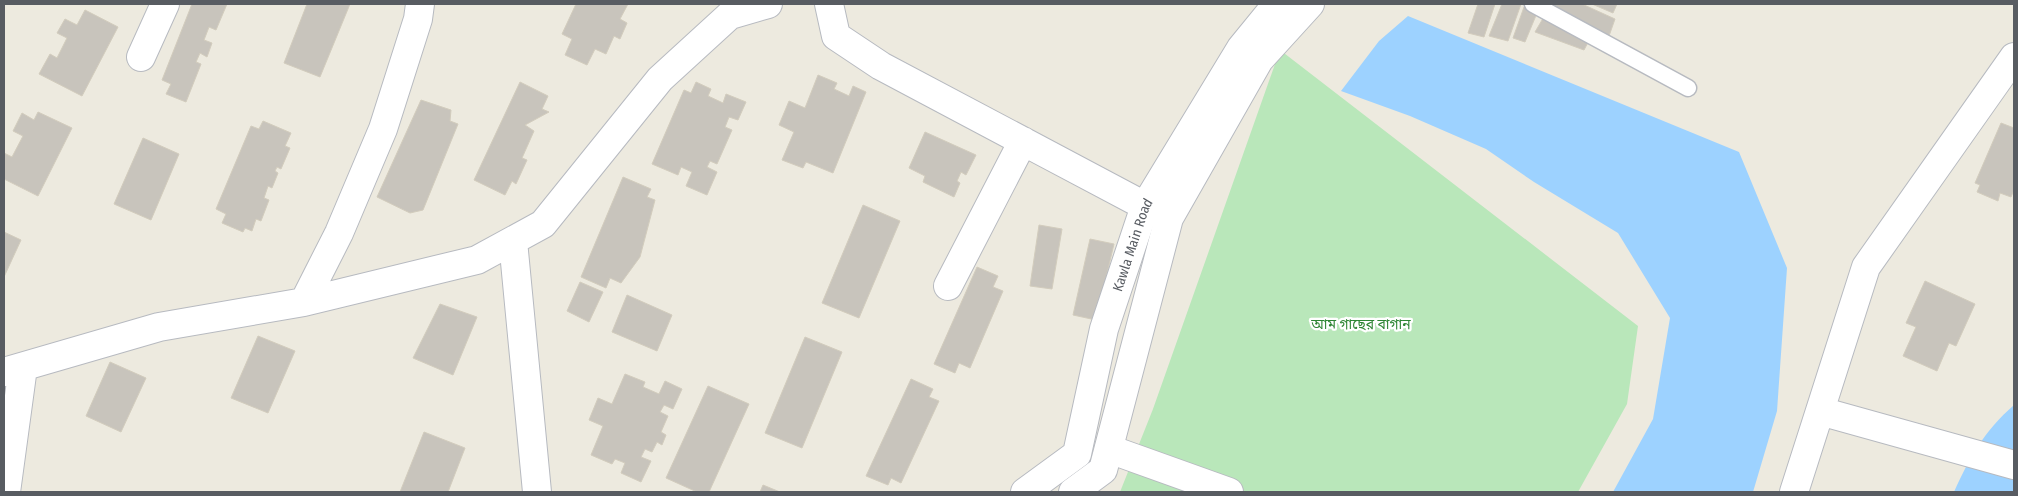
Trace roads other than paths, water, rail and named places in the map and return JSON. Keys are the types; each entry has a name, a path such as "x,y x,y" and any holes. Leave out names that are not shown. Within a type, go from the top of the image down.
{"street":[{"path":"142,57 165,4"},
{"path":"304,302 338,233 383,129 418,19 420,4"},
{"path":"6,492 13,370 159,327 304,302 477,260 543,224 660,79 729,9 768,4"},
{"path":"829,4 836,36 881,66 1145,206"},
{"name":"Kawla Main Road","path":"1025,492 1077,454 1104,330 1145,206 1241,48 1277,4"},
{"name":"Kawla Main Road","path":"1072,492 1104,470 1169,218 1259,60 1310,4"},
{"path":"1794,492 1866,267 2014,56"},
{"path":"948,286 1023,141"},
{"path":"513,241 537,492"},
{"path":"1820,411 2014,465"},
{"path":"1108,449 1229,492"}],"lane":[{"path":"1533,4 1688,88"}],"water":[{"path":"1408,16 1739,152 1787,268 1777,411 1753,492 1613,492 1653,419 1670,318 1618,233 1534,182 1486,149 1410,116 1341,91 1379,41"},
{"path":"2014,405 2014,492 1954,492 1979,445 1994,425"}],"park label":[{"name":"আম গাছের বাগান","path":"1361,324"}]}
